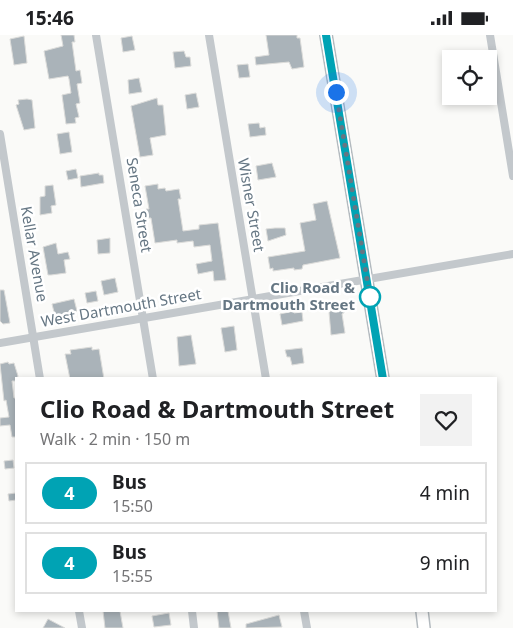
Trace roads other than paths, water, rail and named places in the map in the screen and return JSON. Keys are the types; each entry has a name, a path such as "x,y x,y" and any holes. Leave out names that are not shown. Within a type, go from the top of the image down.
{"main road":[{"path":"326,35 383,377"},
{"path":"422,612 424,628"}],"street":[{"name":"Seneca Street","path":"96,35 153,377"},
{"name":"Wisner Street","path":"209,35 266,377"},
{"path":"490,35 513,176"},
{"name":"Kellar Avenue","path":"0,134 40,377"},
{"name":"West Dartmouth Street","path":"0,343 513,254"},
{"path":"79,612 82,628"},
{"path":"192,612 194,628"},
{"path":"304,612 307,628"}],"place":[{"name":"Clio Road & Dartmouth Street","path":"370,297"}]}
